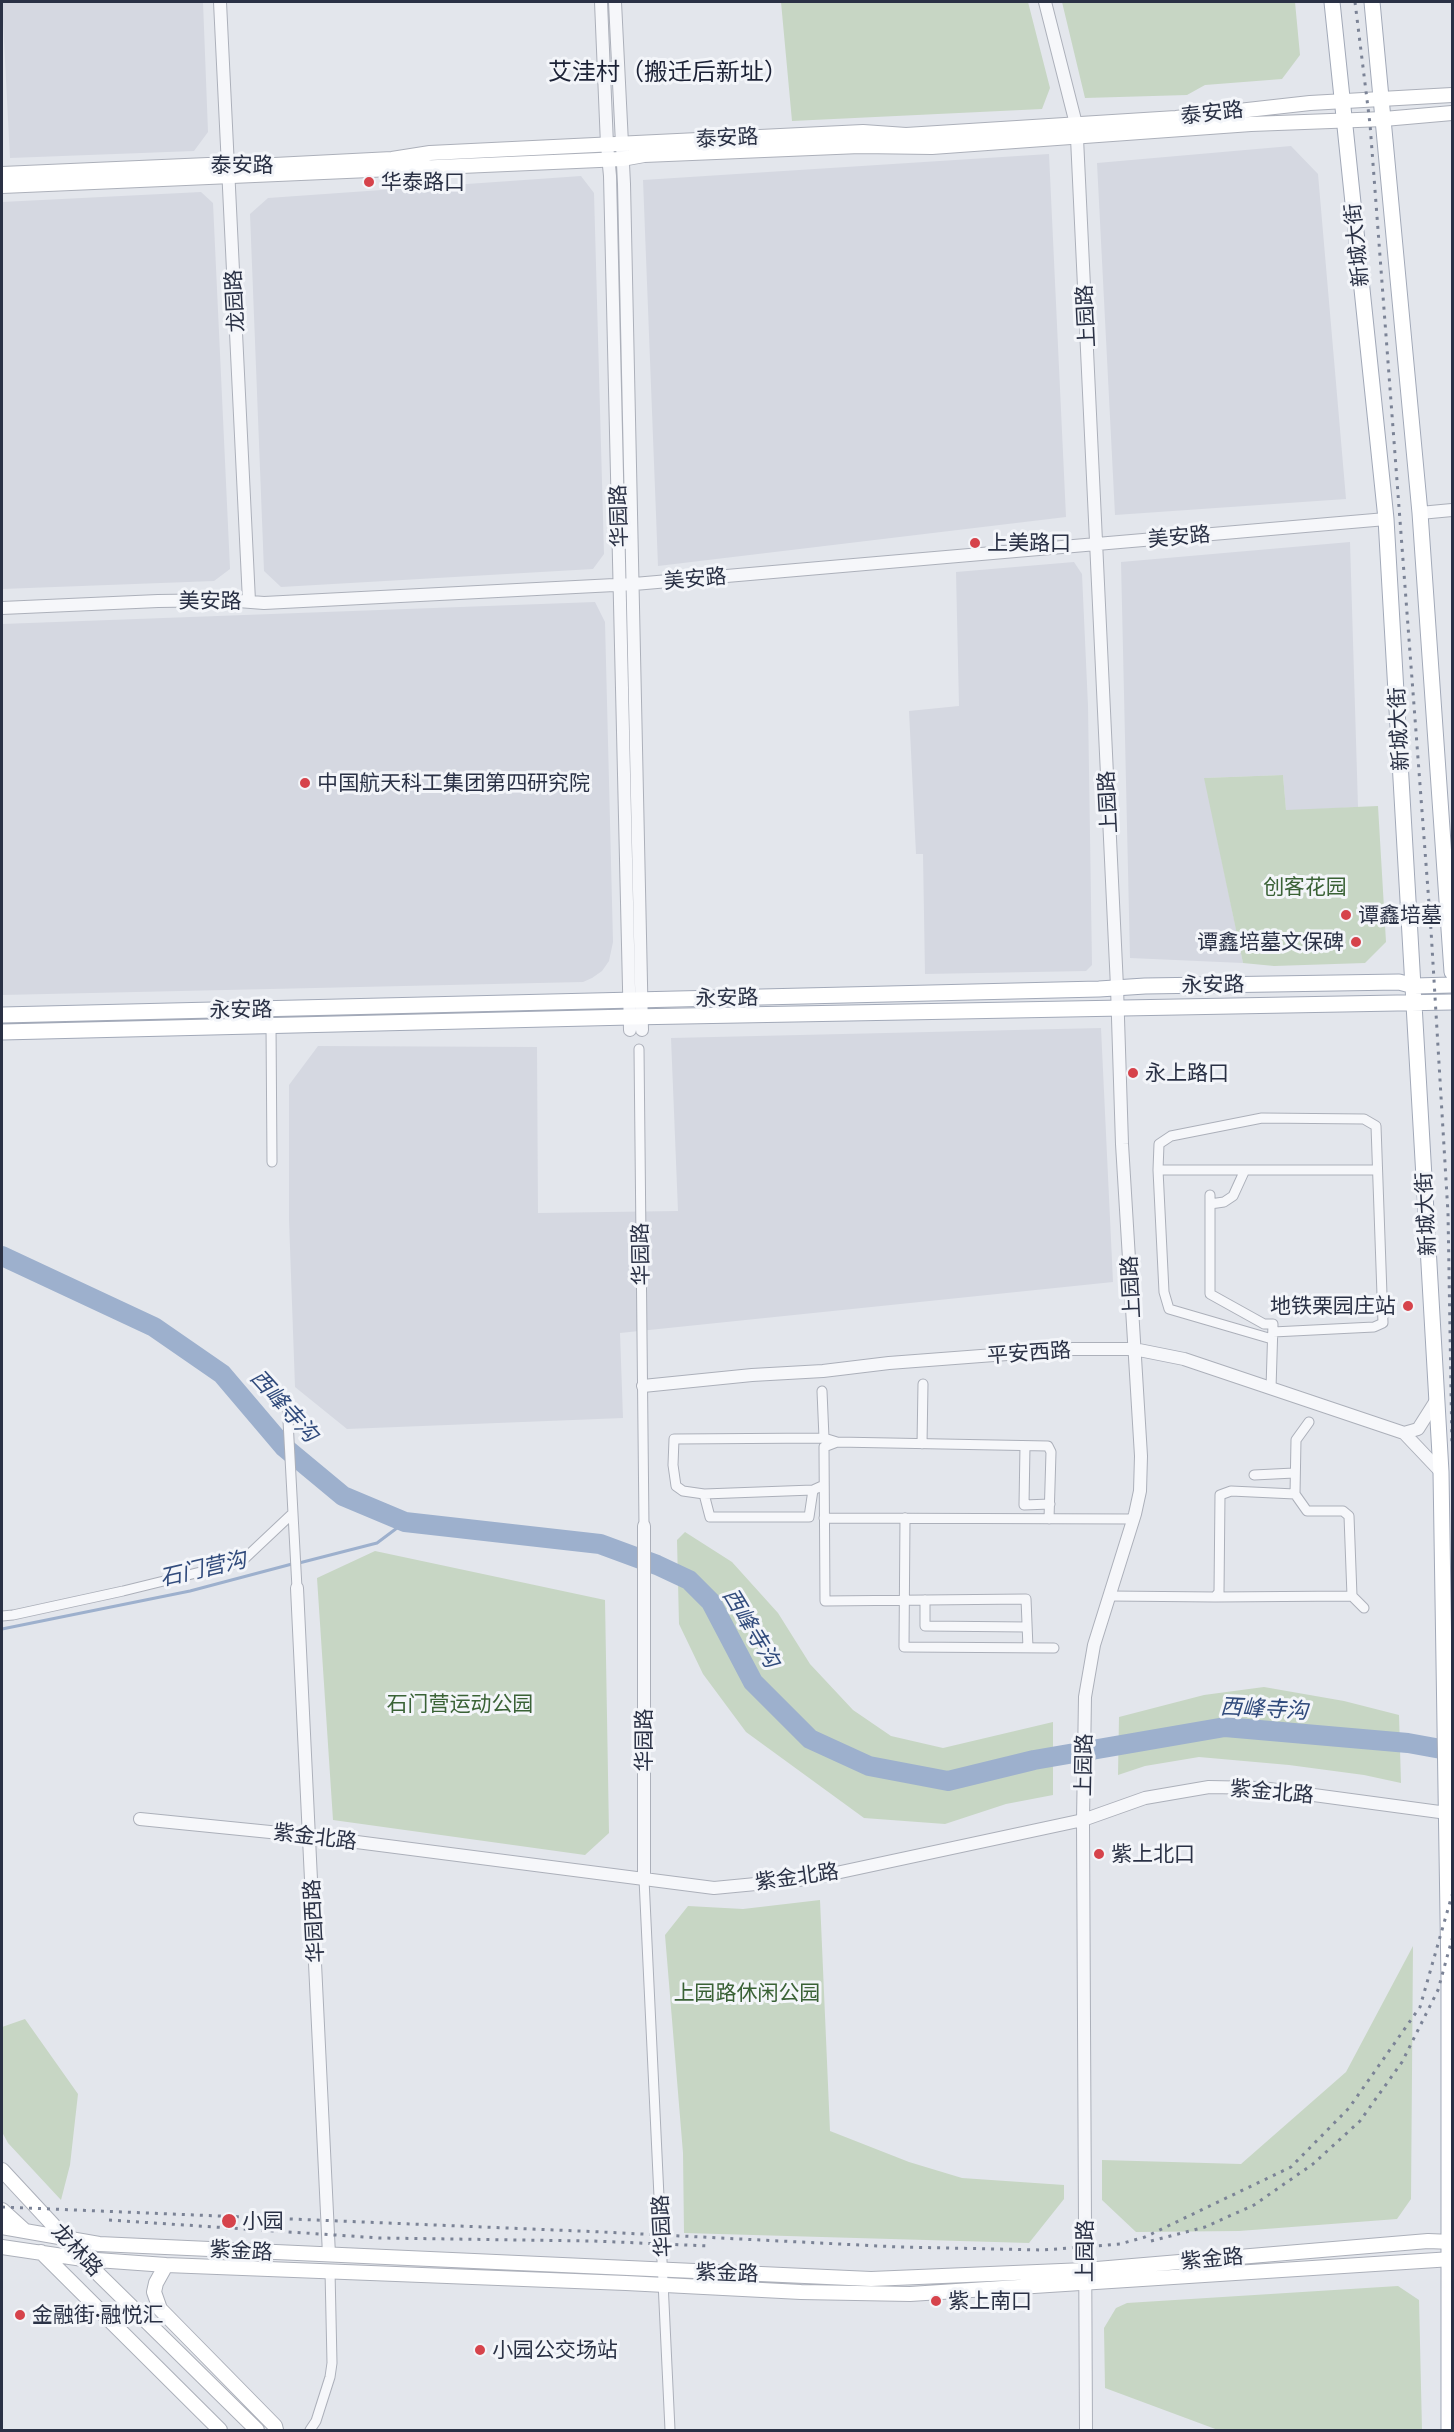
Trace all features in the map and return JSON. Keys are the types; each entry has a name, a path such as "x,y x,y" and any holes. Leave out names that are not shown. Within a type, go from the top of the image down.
{"main road":[{"name":"新城大街","path":"1332,2 1386,519 1441,1472 1447,1779 1449,2430"},
{"name":"新城大街","path":"1372,2 1420,513 1452,972"},
{"name":"泰安路","path":"2,186 229,171 612,154 644,155 860,146 932,147 1077,131 1236,109 1452,95"},
{"name":"泰安路","path":"612,154 621,144 863,132 906,135 1077,131 1384,120 1452,114"},
{"name":"泰安路","path":"2,174 208,165 229,171"},
{"name":"永安路","path":"2,1015 1117,987 1399,982 1414,986 1452,986"},
{"name":"永安路","path":"2,1032 271,1025 636,1023 1118,1007 1452,1002"},
{"name":"龙林路","path":"2,2170 83,2259 257,2430"},
{"name":"龙林路","path":"2,2210 24,2229 43,2254 220,2430"},
{"name":"紫金路","path":"2,2227 24,2229 99,2244 871,2279 1085,2276 1450,2259"},
{"name":"紫金路","path":"2,2247 83,2259 166,2265 801,2292 910,2294 1450,2241"},
{"path":"166,2265 156,2283 154,2292 160,2309 275,2426 276,2430"}],"street":[{"name":"龙园路","path":"220,2 249,601"},
{"name":"华园路","path":"601,2 612,154 627,584 636,1023"},
{"path":"615,2 621,144"},
{"name":"上园路","path":"1045,2 1077,131 1118,1007 1122,1144 1141,1456 1140,1491 1134,1519 1089,1667 1085,1706 1083,1820 1086,2430"},
{"path":"1420,513 1452,510"},
{"name":"美安路","path":"2,608 158,602 249,601 264,603 627,584 1386,519"},
{"path":"271,1025 272,1162"},
{"name":"华园路","path":"639,1049 644,1526 644,1879 670,2430"},
{"path":"1262,1118 1364,1119 1376,1126 1383,1323 1374,1327 1273,1335 1169,1309 1164,1292 1158,1170 1160,1144 1171,1136 1262,1118"},
{"path":"1158,1170 1244,1172 1376,1170"},
{"path":"1244,1172 1233,1196 1224,1202 1210,1200 1210,1294 1264,1324 1273,1324 1271,1388"},
{"name":"平安西路","path":"643,1386 1051,1350 1134,1349 1185,1359 1404,1433"},
{"path":"922,1444 923,1384"},
{"path":"822,1391 824,1438"},
{"path":"1404,1433 1418,1429 1437,1399"},
{"path":"287,1402 297,1588"},
{"path":"1309,1422 1296,1440 1295,1494 1307,1511 1342,1510 1349,1516 1352,1596 1364,1608"},
{"path":"1404,1433 1426,1453 1441,1472"},
{"path":"824,1485 813,1490 704,1494 683,1491 676,1485 673,1465 674,1439 824,1438 837,1442 1048,1446 1051,1452 1049,1519"},
{"path":"837,1442 824,1447 825,1600 1026,1599 1028,1648"},
{"path":"1025,1446 1024,1505 1050,1504"},
{"path":"1254,1475 1294,1473"},
{"path":"704,1494 710,1517 809,1517 813,1490"},
{"path":"1215,1597 1219,1592 1220,1495 1231,1491 1295,1494"},
{"path":"2,1616 123,1591 241,1562 293,1513"},
{"path":"824,1518 1134,1519"},
{"path":"905,1518 904,1647 1054,1648"},
{"name":"华园西路","path":"297,1588 329,2255"},
{"path":"1110,1596 1352,1596"},
{"path":"926,1600 925,1626 1027,1627"},
{"name":"紫金北路","path":"140,1819 310,1836 714,1888 797,1881 1083,1820 1145,1798 1209,1786 1262,1788 1447,1813"},
{"path":"310,2430 316,2421 332,2363 334,2343 330,2271"}],"shaded area":[{"path":"2,2 203,2 208,132 194,151 10,158"},
{"path":"1291,146 1318,174 1346,499 1115,515 1097,163"},
{"path":"1049,154 1066,517 658,566 643,180"},
{"path":"581,176 594,193 604,554 593,569 281,587 264,571 250,214 268,198"},
{"path":"201,192 213,203 230,569 214,581 2,589 2,202"},
{"path":"1350,542 1358,807 1286,811 1283,775 1205,778 1243,963 1130,958 1121,562"},
{"path":"1074,562 1082,574 1088,706 1092,965 1086,971 925,974 923,854 916,854 909,711 959,706 956,572"},
{"name":"中国航天科工集团第四研究院","path":"595,602 605,622 613,942 609,961 602,971 592,978 583,982 2,995 2,624"},
{"path":"1101,1028 1113,1282 620,1333 623,1418 347,1429 295,1387 289,1220 289,1085 318,1046 537,1047 538,1213 678,1211 671,1038"}],"green space":[{"path":"781,2 1028,2 1050,88 1042,109 792,121"},
{"path":"1062,2 1295,2 1300,55 1282,79 1205,85 1187,95 1085,98"},
{"name":"创客花园","path":"1283,775 1286,810 1378,806 1386,942 1365,963 1274,966 1243,963 1204,778"},
{"path":"685,1532 732,1562 778,1613 810,1664 853,1710 891,1736 943,1748 1053,1722 1053,1795 1006,1804 945,1824 864,1818 746,1732 703,1674 679,1624 677,1540"},
{"name":"石门营运动公园","path":"375,1551 605,1600 609,1833 585,1855 333,1820 317,1578"},
{"path":"1264,1687 1344,1701 1399,1715 1401,1783 1364,1775 1289,1765 1199,1757 1145,1766 1118,1775 1119,1717 1204,1695"},
{"name":"上园路休闲公园","path":"820,1900 830,2131 909,2162 962,2178 1064,2185 1064,2199 1029,2243 684,2233 683,2153 665,1935 688,1906 743,1909"},
{"path":"1413,1946 1411,2199 1397,2219 1239,2231 1136,2232 1102,2200 1102,2160 1241,2164 1346,2072"},
{"path":"25,2019 78,2094 70,2165 61,2200 8,2143 2,2132 2,2027"},
{"path":"1398,2286 1419,2300 1422,2430 1218,2430 1105,2388 1104,2328 1116,2308 1127,2303"}],"waterway":[{"name":"西峰寺沟","path":"2,1256 154,1327 222,1374 284,1447 343,1496 405,1522 600,1544 657,1565 689,1580 711,1602 753,1682 810,1739 869,1766 948,1781 1034,1760 1225,1727 1408,1743 1452,1751"},
{"name":"石门营沟","path":"299,1563 377,1543 405,1522"},
{"name":"石门营沟","path":"2,1629 190,1591 292,1564"}],"railway":[{"path":"1355,2 1370,124 1431,930 1448,1213 1452,1447"},
{"path":"2,2207 899,2247 1043,2250 1120,2244 1145,2237 1291,2167 1349,2108 1420,2007 1452,1895"},
{"path":"1151,2241 1205,2227 1254,2205 1313,2164 1360,2121 1402,2062 1438,1990 1452,1939"},
{"path":"109,2220 380,2238 593,2241 709,2246"}],"place":[{"name":"华泰路口","path":"369,182"},
{"name":"上美路口","path":"975,543"},
{"name":"中国航天科工集团第四研究院","path":"305,783"},
{"name":"谭鑫培墓","path":"1346,915"},
{"name":"谭鑫培墓文保碑","path":"1356,942"},
{"name":"永上路口","path":"1133,1073"},
{"name":"地铁栗园庄站","path":"1408,1306"},
{"name":"紫上北口","path":"1099,1854"},
{"name":"小园","path":"229,2221"},
{"name":"紫上南口","path":"936,2301"},
{"name":"金融街·融悦汇","path":"20,2315"},
{"name":"小园公交场站","path":"480,2350"}],"district":[{"name":"艾洼村（搬迁后新址）","path":"668,72"}]}
